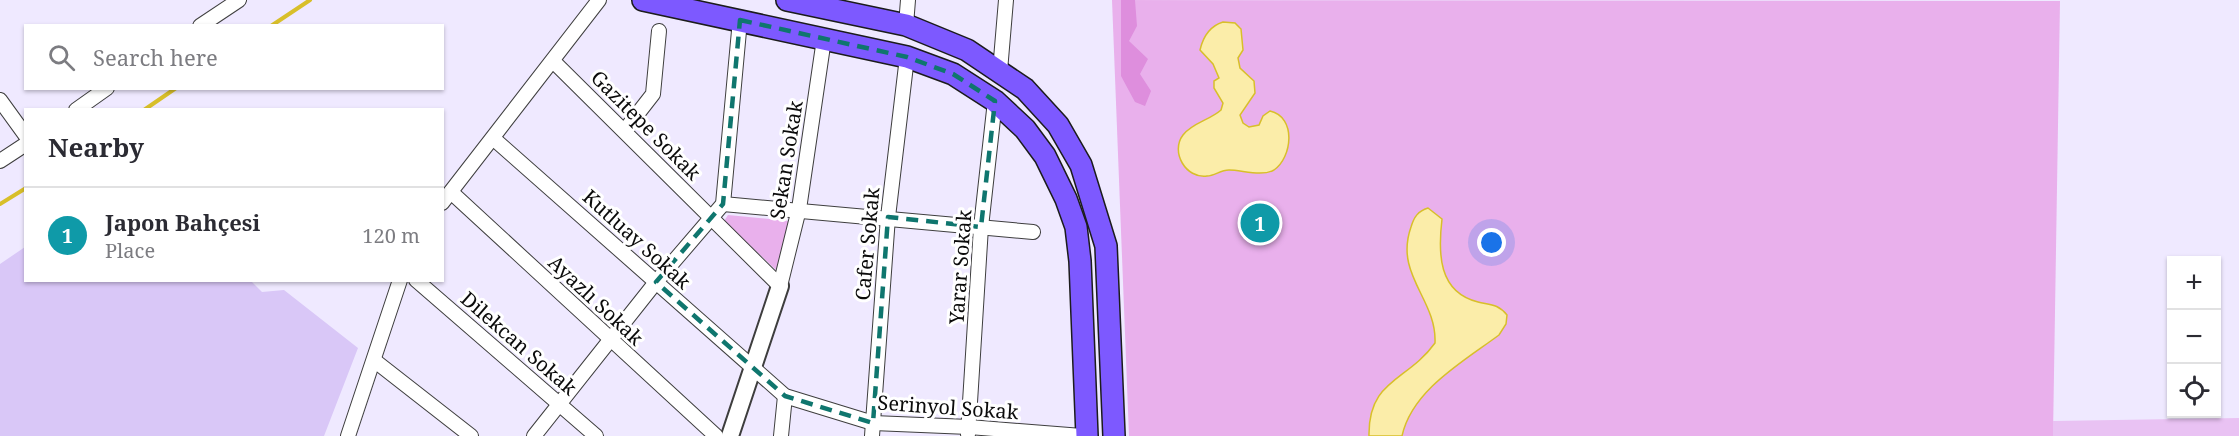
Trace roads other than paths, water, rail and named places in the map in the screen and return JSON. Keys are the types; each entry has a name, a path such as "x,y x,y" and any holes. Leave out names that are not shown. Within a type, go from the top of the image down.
{"main road":[{"path":"643,0 907,57 954,74 995,101 1025,129 1045,156 1066,199 1076,227 1080,261 1087,436"},
{"path":"787,0 815,3 906,25 967,50 1024,89 1058,125 1081,165 1096,207 1106,246 1114,436"}],"street":[{"path":"204,24 239,0"},
{"path":"447,198 599,0"},
{"path":"906,25 908,0"},
{"path":"1000,71 1005,0"},
{"path":"534,436 656,282 723,204 740,20"},
{"path":"624,130 653,94 659,31"},
{"name":"Sekan Sokak","path":"780,286 800,209 824,39"},
{"name":"Cafer Sokak","path":"873,430 888,218 907,57"},
{"name":"Gazitepe Sokak","path":"553,61 780,286"},
{"path":"79,108 104,90"},
{"path":"0,100 24,133"},
{"name":"Yarar Sokak","path":"968,431 981,227 995,101"},
{"name":"Kutluay Sokak","path":"494,139 753,370"},
{"path":"0,161 24,145"},
{"name":"Ayazlı Sokak","path":"447,198 716,436"},
{"path":"723,204 800,209 1033,232"},
{"path":"349,436 399,282"},
{"name":"Dilekcan Sokak","path":"418,282 596,436"},
{"path":"730,436 780,286"},
{"path":"375,361 471,436"},
{"name":"Serinyol Sokak","path":"753,370 785,396 873,430 1082,436"},
{"path":"781,436 785,396"}],"waterway":[{"path":"274,24 310,0"},
{"path":"147,108 173,90"},
{"path":"0,204 24,189"}],"place":[{"name":"Japon Bahçesi","path":"1260,223"}]}
